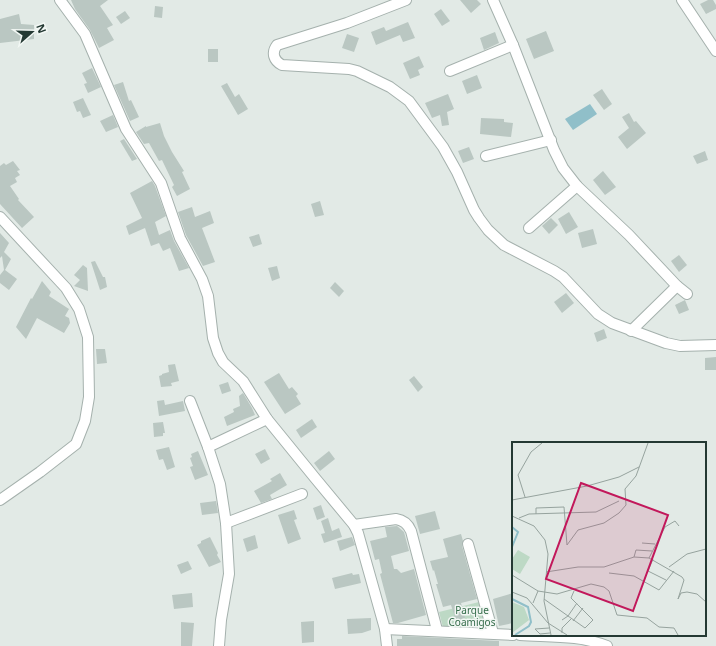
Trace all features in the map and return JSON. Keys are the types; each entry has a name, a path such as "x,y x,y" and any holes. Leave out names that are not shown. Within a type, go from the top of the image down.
{"street":[{"path":"60,0 85,34 126,129 161,184 180,238 202,279 208,296 212,338 218,353 224,362 243,381 267,419 354,525 361,539 385,629 387,646"},
{"path":"406,0 347,23 277,45 274,51 275,59 282,65 344,68 357,71 390,87 408,101 443,147 457,172 474,210 488,230 504,245 544,265 563,278 598,314 612,323 666,343 680,346 716,345"},
{"path":"493,0 563,168 577,186 629,235 677,286 687,294"},
{"path":"682,0 716,51"},
{"path":"450,71 513,45"},
{"path":"486,156 551,140"},
{"path":"529,228 577,186"},
{"path":"0,217 66,288 79,309 88,337 89,398 85,421 76,444 0,500"},
{"path":"631,331 677,286"},
{"path":"190,401 208,447 220,484 226,523 229,574 221,620 219,646"},
{"path":"208,447 267,419"},
{"path":"226,523 302,494"},
{"path":"354,525 396,519 408,525 411,531 437,630"},
{"path":"468,544 493,634"},
{"path":"385,629 437,630 512,635"},
{"path":"535,636 596,641 607,646"}],"green space":[{"name":"Parque Coamigos","path":"479,602 487,627 443,627 439,612"}],"water":[{"path":"590,104 597,114 573,130 565,119"}],"building":[{"path":"71,0 108,0 100,6 113,25 107,28 114,40 99,48 90,30 75,9"},
{"path":"460,0 477,0 481,4 471,13"},
{"path":"708,0 713,0 716,5 716,9 706,14 700,4"},
{"path":"155,6 163,7 162,18 154,17"},
{"path":"441,9 450,21 442,26 434,14"},
{"path":"125,11 130,18 121,24 116,17"},
{"path":"19,14 21,24 34,25 34,39 0,43 0,19"},
{"path":"408,22 415,38 403,42 400,35 376,45 371,32 384,27 386,31"},
{"path":"546,31 554,51 534,59 526,39"},
{"path":"495,32 499,43 484,50 480,38"},
{"path":"347,34 359,38 354,52 342,48"},
{"path":"208,49 218,49 218,62 208,62"},
{"path":"419,56 424,67 418,70 420,75 410,79 403,63"},
{"path":"92,68 101,87 88,93 84,84 87,83 82,73"},
{"path":"477,75 482,88 467,94 462,81"},
{"path":"123,82 129,101 131,100 139,117 130,121 114,85"},
{"path":"227,83 235,97 239,94 248,109 238,115 221,86"},
{"path":"602,89 612,104 604,110 593,95"},
{"path":"448,94 454,109 447,112 449,125 442,126 440,115 432,118 425,103"},
{"path":"83,98 91,115 83,118 80,111 77,112 73,102"},
{"path":"629,113 634,122 636,121 646,133 627,149 618,137 629,128 622,117"},
{"path":"113,115 118,127 106,132 100,121"},
{"path":"481,118 504,119 504,122 513,123 511,137 480,134"},
{"path":"160,123 164,136 172,152 184,171 182,172 190,189 177,196 172,187 174,185 162,160 159,161 149,143 144,144 136,132 146,126"},
{"path":"124,139 137,159 132,161 120,141"},
{"path":"469,147 474,159 463,163 458,151"},
{"path":"705,151 708,160 697,164 693,156"},
{"path":"13,161 20,170 17,171 20,175 15,178 17,182 10,186 19,199 18,200 34,217 22,228 0,204 0,166 4,163 6,165"},
{"path":"603,171 616,187 605,195 593,180"},
{"path":"152,181 166,216 155,222 159,235 170,230 174,241 189,268 179,271 170,248 163,251 159,243 151,246 145,228 129,235 126,226 142,218 130,193"},
{"path":"320,201 324,215 315,217 311,204"},
{"path":"192,207 195,217 210,211 214,223 202,228 215,262 203,266 186,235 178,212"},
{"path":"569,212 578,227 566,234 558,219"},
{"path":"551,218 558,225 549,234 542,226"},
{"path":"593,229 597,244 582,248 578,233"},
{"path":"0,233 9,243 4,252 11,259 5,270 17,279 9,290 0,283 0,275 4,270 2,256 0,258"},
{"path":"259,234 262,244 253,247 249,237"},
{"path":"679,255 687,265 679,272 671,261"},
{"path":"95,261 103,277 105,277 107,287 100,290 91,262"},
{"path":"83,265 87,268 88,291 74,286 80,280 74,275"},
{"path":"277,266 280,278 272,281 268,268"},
{"path":"42,281 51,292 49,296 69,309 65,316 69,318 70,323 64,333 37,318 26,339 16,327 31,298 32,299"},
{"path":"335,282 344,291 339,297 330,288"},
{"path":"566,293 574,303 562,313 554,302"},
{"path":"685,300 689,310 679,314 675,305"},
{"path":"604,329 607,338 597,342 594,333"},
{"path":"96,349 105,349 107,363 97,364"},
{"path":"716,357 716,370 705,370 705,358"},
{"path":"175,364 179,381 171,383 172,386 161,387 159,376 169,372 168,365"},
{"path":"279,373 289,389 292,387 298,394 296,396 301,404 285,414 264,382"},
{"path":"414,376 423,387 418,392 409,380"},
{"path":"228,382 231,391 222,394 219,385"},
{"path":"243,393 255,415 227,426 224,417 234,412 233,409 240,406 239,396"},
{"path":"164,400 165,405 183,401 185,411 159,416 157,401"},
{"path":"312,419 317,427 301,438 296,430"},
{"path":"163,422 165,433 163,433 163,436 154,437 153,423"},
{"path":"169,447 175,467 167,470 163,459 159,460 156,450"},
{"path":"265,449 270,459 261,464 255,454"},
{"path":"198,451 208,475 195,480 190,467 193,466 190,458 192,457 191,454"},
{"path":"329,451 335,459 320,471 314,463"},
{"path":"280,473 287,485 270,495 272,499 261,503 254,491 272,481 270,479"},
{"path":"216,501 218,513 202,515 200,503"},
{"path":"321,505 325,517 317,520 313,508"},
{"path":"294,510 297,519 294,520 301,539 288,544 278,515"},
{"path":"435,511 440,529 420,534 415,516"},
{"path":"328,518 332,531 339,528 342,537 324,543 321,534 325,533 321,521"},
{"path":"397,526 404,532 409,551 391,556 394,569 397,569 401,573 414,569 426,615 393,623 380,574 382,573 379,559 375,560 370,541 387,537 385,527"},
{"path":"461,534 463,541 462,546 477,599 461,603 465,618 456,621 451,605 443,607 436,584 438,584 430,561 448,557 443,539"},
{"path":"255,535 258,548 247,552 243,539"},
{"path":"210,537 221,562 209,567 197,545 201,543 201,541"},
{"path":"352,537 355,545 340,551 337,541"},
{"path":"188,561 192,569 181,574 177,565"},
{"path":"352,573 353,575 359,574 361,583 335,589 332,578"},
{"path":"192,593 193,607 174,609 172,595"},
{"path":"512,593 512,623 499,626 493,599"},
{"path":"371,618 371,630 362,633 348,634 347,619"},
{"path":"314,621 314,642 302,643 301,622"},
{"path":"181,622 194,623 192,646 181,646"},
{"path":"402,636 499,641 499,646 397,646 397,639 402,639"}]}
